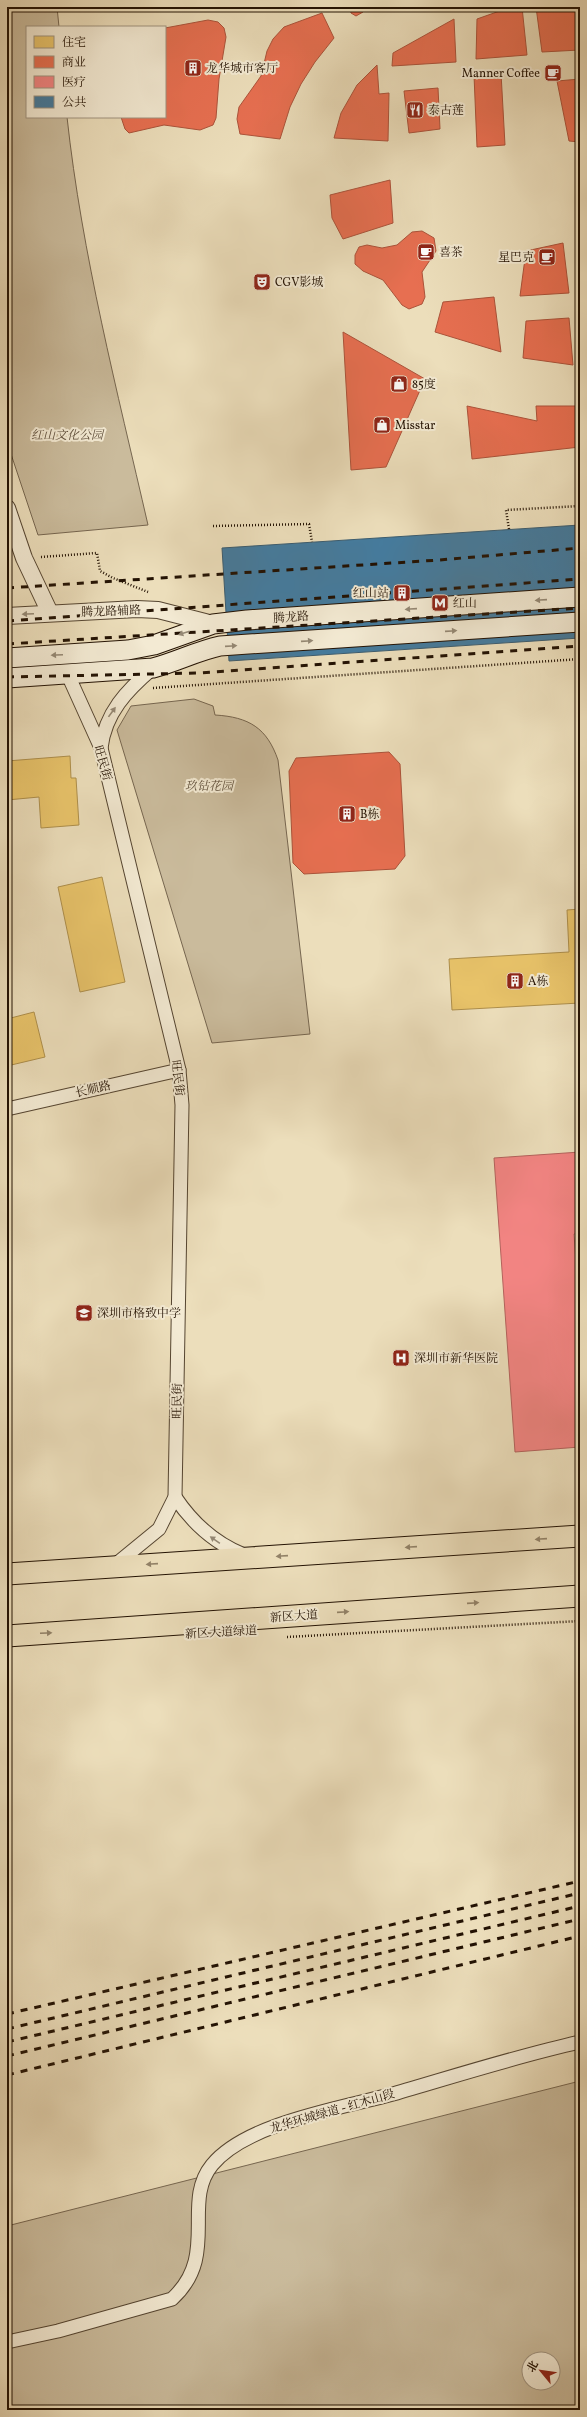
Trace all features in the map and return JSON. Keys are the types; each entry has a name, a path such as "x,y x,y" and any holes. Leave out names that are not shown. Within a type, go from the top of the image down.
{"main road":[{"name":"腾龙路","path":"7,658 128,650 154,645 213,624 247,620 580,597"},
{"name":"腾龙路","path":"7,678 153,668 170,664 203,650 220,646 580,622"},
{"path":"7,1574 580,1536"},
{"name":"新区大道","path":"7,1636 580,1596"}],"street":[{"path":"7,508 24,558 50,613"},
{"name":"腾龙路辅路","path":"7,616 137,609 158,610 213,624"},
{"path":"101,748 103,731 108,717 137,683 153,668"},
{"name":"旺民街","path":"68,675 101,748 179,1070 182,1105 176,1497"},
{"name":"长顺路","path":"7,1109 179,1070"},
{"path":"113,1566 139,1547 159,1529 176,1497 198,1527 230,1550 249,1558"},
{"name":"龙华环城绿道 - 红木山段","path":"7,2342 58,2332 172,2299 187,2283 197,2260 199,2207 204,2181 211,2165 239,2142 303,2118 580,2042"}],"path":[{"path":"509,529 506,510 580,506"},
{"path":"214,526 309,524 312,542"},
{"path":"36,557 97,553 98,565 105,574 153,594"},
{"path":"150,688 580,658"},
{"path":"283,1637 580,1621"}],"green space":[{"name":"红山文化公园","path":"7,7 57,7 59,26 26,26 26,118 67,118 91,271 148,525 38,535 7,442"},
{"name":"玖钻花园","path":"194,699 213,706 215,715 238,718 255,726 268,740 274,749 278,760 310,1034 212,1043 117,730 131,706"},
{"path":"580,2081 580,2410 7,2410 7,2226"}],"building: 住宅":[{"path":"70,756 71,778 76,778 79,825 41,828 39,797 7,800 7,761"},
{"path":"102,877 125,982 80,992 58,887"},
{"name":"A栋","path":"580,909 580,1003 452,1010 449,959 569,952 567,910"},
{"path":"34,1012 45,1057 7,1066 7,1019"}],"building: 商业":[{"path":"350,7 364,7 363,12 356,16 351,13"},
{"path":"511,7 522,7 527,55 476,59 477,19"},
{"path":"536,7 580,7 580,50 542,52"},
{"path":"322,13 334,38 315,62 301,84 290,107 280,139 240,134 237,119 239,107 261,76 267,51 273,39 284,27"},
{"path":"454,19 456,62 392,66 393,53"},
{"name":"龙华城市客厅","path":"208,20 218,22 224,28 226,37 219,79 216,118 213,125 200,130 164,125 129,133 125,129 121,118 166,118 166,28"},
{"path":"377,65 379,94 389,93 388,141 334,138 341,113 357,85"},
{"path":"501,73 505,145 477,147 474,75"},
{"path":"580,79 580,142 569,141 557,81"},
{"path":"438,88 440,129 409,133 404,91"},
{"path":"390,180 393,223 343,239 332,218 330,195"},
{"path":"422,231 434,238 436,251 422,272 425,297 422,304 409,309 402,305 383,280 363,271 355,264 355,255 359,247 367,245 382,248 397,245 412,232"},
{"path":"578,237 580,237 580,264"},
{"path":"563,243 569,293 520,296 526,251"},
{"path":"494,297 501,352 435,332 443,302"},
{"path":"569,318 573,365 523,358 526,321"},
{"path":"343,332 425,379 386,467 351,470"},
{"path":"467,406 537,421 536,406 580,406 580,447 472,459"},
{"name":"B栋","path":"389,752 400,764 405,856 395,869 304,874 293,863 289,771 296,758"}],"building: 医疗":[{"path":"580,1152 580,1234 574,1234 580,1317 580,1447 515,1452 494,1158"}],"building: 公共":[{"name":"红山站","path":"580,525 580,638 229,661 222,548"}],"railway":[{"path":"7,588 439,560 580,548"},
{"path":"7,621 580,579"},
{"path":"7,644 580,608"},
{"path":"7,677 199,673 580,646"},
{"path":"7,2014 580,1881"},
{"path":"7,2029 580,1893"},
{"path":"7,2042 580,1906"},
{"path":"7,2056 580,1919"},
{"path":"7,2075 580,1936"}],"place":[{"name":"龙华城市客厅","path":"193,68"},
{"name":"Manner Coffee","path":"553,73"},
{"name":"泰古莲","path":"415,110"},
{"name":"喜茶","path":"426,252"},
{"name":"星巴克","path":"547,257"},
{"name":"CGV影城","path":"262,282"},
{"name":"85度","path":"399,384"},
{"name":"Misstar","path":"382,425"},
{"name":"红山站","path":"402,593"},
{"name":"红山","path":"440,603"},
{"name":"B栋","path":"347,814"},
{"name":"A栋","path":"515,981"},
{"name":"深圳市格致中学","path":"84,1313"},
{"name":"深圳市新华医院","path":"401,1358"}]}
